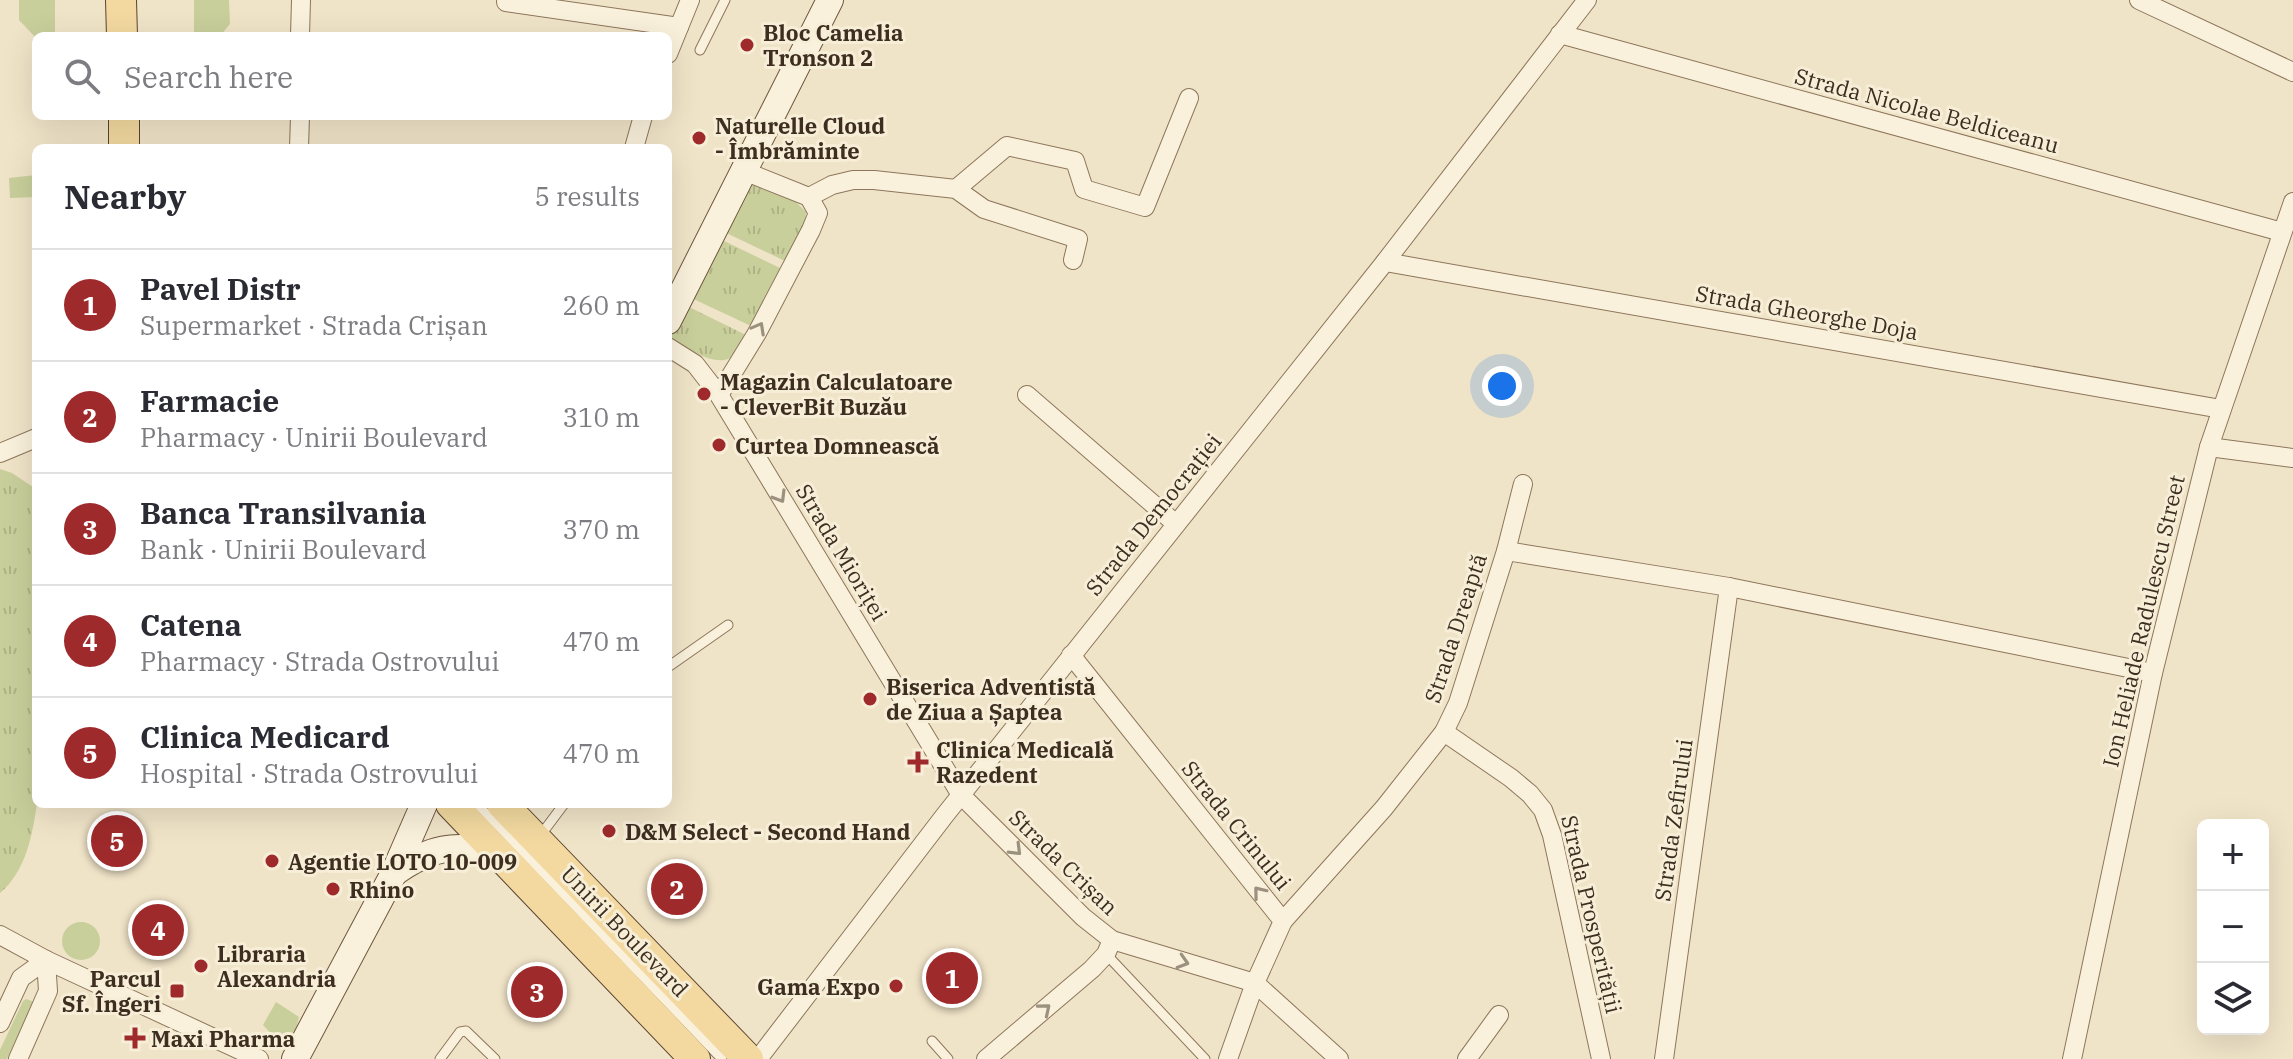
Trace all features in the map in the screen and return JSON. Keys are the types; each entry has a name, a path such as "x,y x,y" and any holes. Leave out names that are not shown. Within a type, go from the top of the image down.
{"main road":[{"path":"121,0 122,32"},
{"path":"124,120 124,144"},
{"name":"Unirii Boulevard","path":"455,808 695,1059"},
{"name":"Unirii Boulevard","path":"506,808 748,1059"}],"street":[{"path":"300,32 301,0"},
{"path":"672,44 690,0"},
{"path":"672,312 830,0"},
{"name":"Strada Democrației","path":"758,1059 961,795 1385,262 1587,0"},
{"path":"2139,0 2293,72"},
{"path":"506,2 679,27"},
{"name":"Strada Nicolae Beldiceanu","path":"1560,34 2282,232"},
{"path":"956,189 1007,146 1075,161 1084,189 1145,207 1189,98"},
{"path":"299,144 300,120"},
{"path":"633,144 641,120"},
{"path":"719,395 757,333 818,213 809,197 744,171"},
{"path":"809,197 832,185 853,180 956,189 984,209 1078,239 1073,260"},
{"name":"Ion Heliade Radulescu Street","path":"2072,1059 2153,673 2209,447 2293,202"},
{"name":"Strada Gheorghe Doja","path":"1385,262 2221,409"},
{"name":"Strada Mioriței","path":"672,350 695,364 719,395 961,795"},
{"path":"1027,395 1176,524"},
{"path":"0,453 32,440"},
{"path":"2209,447 2293,458"},
{"name":"Strada Dreaptă","path":"1283,921 1384,808 1444,732 1458,703 1506,551 1523,484"},
{"path":"1506,551 1729,587 2153,673"},
{"name":"Strada Zefirului","path":"1664,1059 1729,587"},
{"name":"Strada Crinului","path":"1071,655 1283,921 1255,983"},
{"name":"Strada Prosperității","path":"1444,732 1511,778 1543,810 1552,835 1601,1059"},
{"name":"Strada Crișan","path":"961,795 1109,947"},
{"path":"295,1059 394,873 422,808"},
{"path":"394,873 416,857 443,848 470,847 498,853"},
{"path":"0,935 46,960 259,1059"},
{"path":"985,1059 1109,947 1255,983 1339,1059"},
{"path":"0,1023 21,978 46,960"},
{"path":"18,1059 48,991 46,960"},
{"path":"1228,1059 1255,983"},
{"path":"1467,1059 1499,1015"}],"lane":[{"path":"700,50 725,0"},
{"path":"672,664 728,625"},
{"path":"481,808 722,1059"},
{"path":"537,840 561,808"},
{"path":"1109,947 1205,1059"},
{"path":"440,1059 460,1032 466,1031 495,1059"},
{"path":"932,1041 948,1059"}],"green space":[{"path":"19,0 55,0 55,32 32,34 19,20"},
{"path":"194,0 229,0 230,24 223,32 194,32"},
{"path":"32,175 32,197 10,198 9,178"},
{"path":"747,177 796,202 806,212 805,225 785,261 720,230"},
{"path":"716,237 782,269 751,326 687,296"},
{"path":"683,304 746,335 737,352 722,360 693,352 672,339 672,328"},
{"path":"0,469 32,486 32,808 36,808 22,864 0,893"},
{"path":"81,922 94,928 100,941 94,954 81,960 68,954 62,941 68,928"},
{"path":"26,999 32,1001 32,1006 7,1059 0,1059 0,1050"},
{"path":"276,1002 299,1017 296,1029 287,1038 274,1037 263,1025"}],"place":[{"name":"Bloc Camelia Tronson 2","path":"747,45"},
{"name":"Naturelle Cloud - Îmbrăminte","path":"699,138"},
{"name":"Magazin Calculatoare - CleverBit Buzău","path":"704,394"},
{"name":"Curtea Domnească","path":"719,445"},
{"name":"Biserica Adventistă de Ziua a Șaptea","path":"870,699"},
{"name":"Clinica Medicală Razedent","path":"918,762"},
{"name":"D&M Select - Second Hand","path":"609,831"},
{"name":"Clinica Medicard","path":"117,841"},
{"name":"Agentie LOTO 10-009","path":"272,861"},
{"name":"Rhino","path":"333,889"},
{"name":"Farmacie","path":"677,889"},
{"name":"Catena","path":"158,930"},
{"name":"Libraria Alexandria","path":"201,966"},
{"name":"Pavel Distr","path":"952,978"},
{"name":"Gama Expo","path":"896,986"},
{"name":"Parcul Sf. Îngeri","path":"177,991"},
{"name":"Banca Transilvania","path":"537,992"},
{"name":"Maxi Pharma","path":"135,1038"}]}
